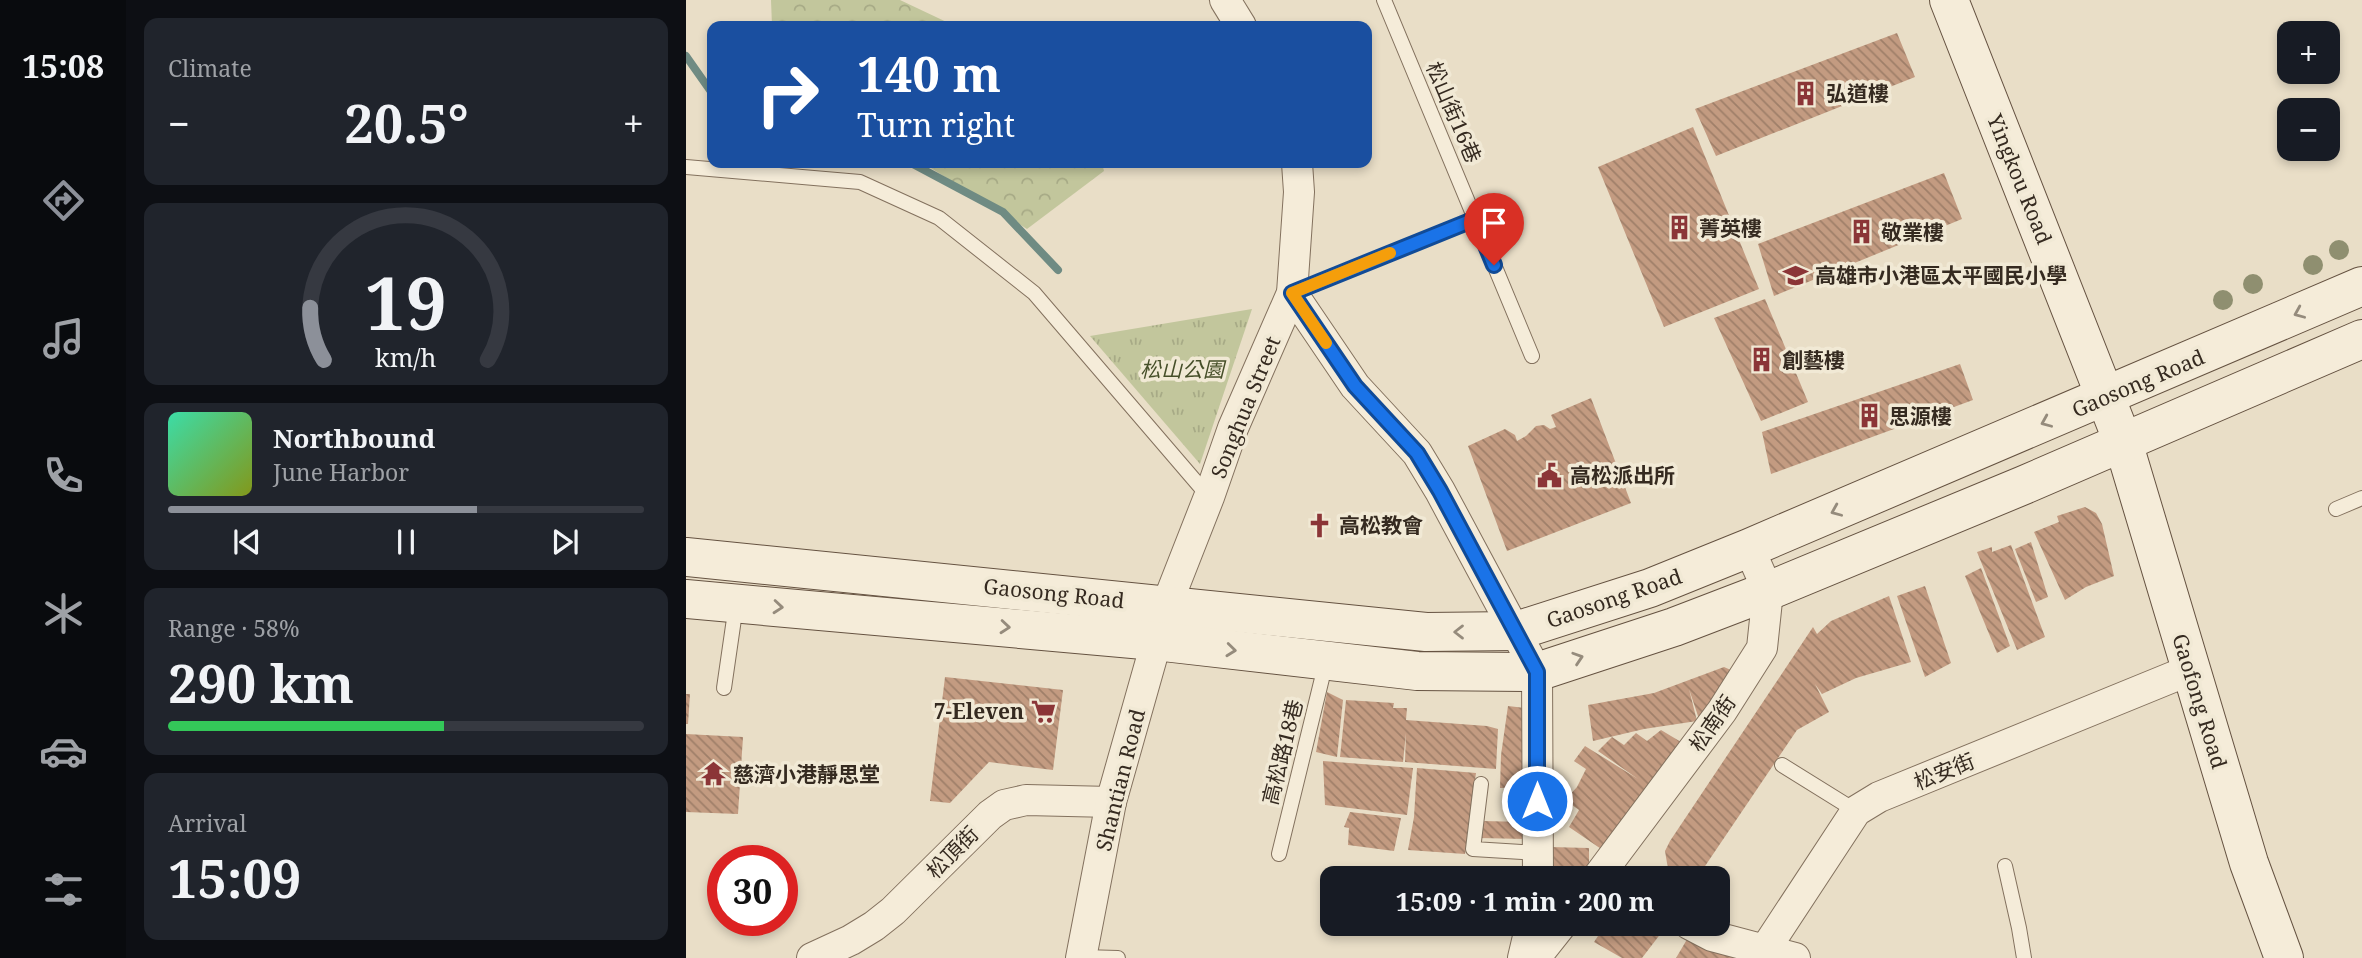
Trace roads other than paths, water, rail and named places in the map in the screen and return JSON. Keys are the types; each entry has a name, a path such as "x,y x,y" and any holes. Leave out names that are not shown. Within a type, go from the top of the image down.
{"street":[{"path":"1225,0 1238,21"},
{"name":"Yingkou Road","path":"1949,0 2123,442"},
{"name":"Songhua Street","path":"1167,604 1233,428 1292,293 1299,192 1297,168"},
{"name":"Gaosong Road","path":"686,557 1426,632 1516,631 1650,588 1749,548 2362,286"},
{"path":"1292,293 1355,386 1417,453 1537,672 1538,866"},
{"name":"Gaosong Road","path":"686,599 1155,641 1417,671 1537,672 1675,627 1768,591 2362,339"},
{"name":"Gaofong Road","path":"2123,442 2249,863 2284,958"},
{"name":"松南街","path":"1612,866 1722,711 1762,648 1768,591 1749,548"},
{"name":"Shantian Road","path":"1082,957 1111,802 1167,604"},
{"name":"松安街","path":"1763,955 1856,811 1879,797 2190,670"},
{"name":"松頂街","path":"812,958 874,926 990,815 1004,805 1026,800 1111,802"},
{"path":"1523,958 1528,936"},
{"path":"1535,958 1552,936"},
{"path":"1712,936 1763,955 1794,958"}],"lane":[{"name":"松山街16巷","path":"1384,0 1532,356"},
{"path":"686,167 860,182 939,218 1034,293 1209,497"},
{"path":"1292,293 1475,219"},
{"path":"2336,509 2362,498"},
{"path":"724,688 736,603"},
{"name":"高松路18巷","path":"1279,854 1326,661"},
{"path":"1782,765 1856,811"},
{"path":"1481,784 1473,849 1538,866"},
{"path":"2004,866 2024,958"},
{"path":"1082,957 1118,958"}],"waterway":[{"path":"686,56 707,86"},
{"path":"920,168 1003,212 1058,270"}],"place":[{"name":"弘道樓","path":"1806,93"},
{"name":"菁英樓","path":"1679,228"},
{"name":"敬業樓","path":"1861,232"},
{"name":"高雄市小港區太平國民小學","path":"1795,275"},
{"name":"創藝樓","path":"1762,360"},
{"name":"思源樓","path":"1869,416"},
{"name":"高松派出所","path":"1550,475"},
{"name":"高松教會","path":"1319,525"},
{"name":"7-Eleven","path":"1044,711"},
{"name":"慈濟小港靜思堂","path":"713,774"}],"park label":[{"name":"松山公園","path":"1182,369"}]}
